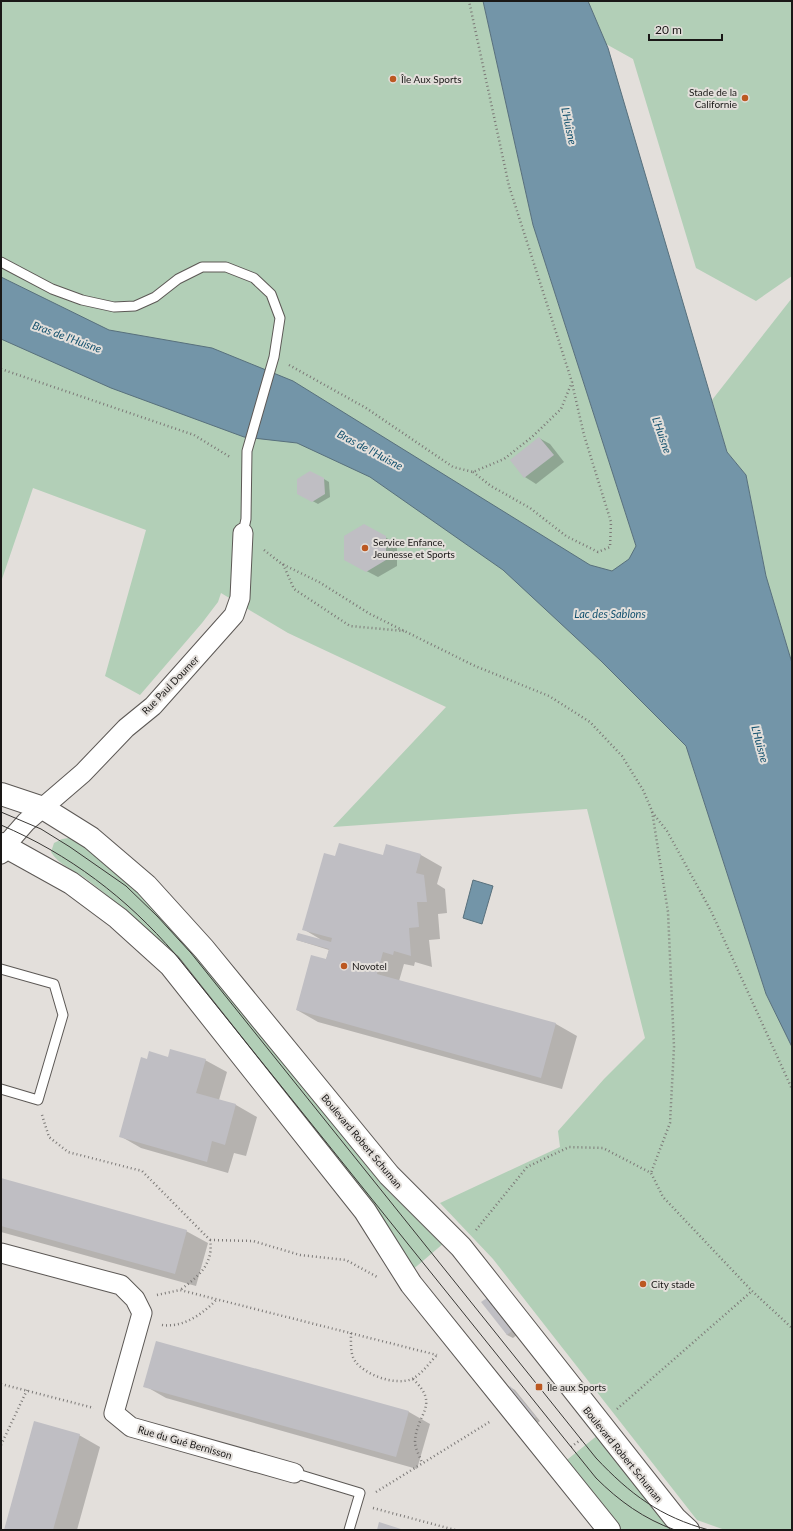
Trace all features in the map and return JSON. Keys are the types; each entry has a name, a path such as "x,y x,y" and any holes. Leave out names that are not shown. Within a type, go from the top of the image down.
{"street":[{"name":"Rue Paul Doumer","path":"2,848 26,822 83,773 126,728 153,706 234,615 240,598 243,533"},
{"name":"Boulevard Robert Schuman","path":"1,794 43,808 91,838 146,885 204,949 389,1175 461,1247 675,1518 688,1530"},
{"path":"2,848 71,883 118,918 170,965 365,1211 411,1284 474,1365 609,1530"},
{"path":"1,1253 121,1285 135,1299 142,1313 114,1413"},
{"name":"Rue du Gué Bernisson","path":"114,1413 131,1427 294,1473"}],"lane":[{"path":"1,262 52,289 82,300 114,307 135,306 155,297 178,279 202,267 226,267 254,278 271,294 280,318 272,365 247,451 246,519 243,533"},
{"path":"1,968 54,984 63,1015 38,1100 1,1089"},
{"name":"Rue du Gué Bernisson","path":"294,1473 360,1493 357,1504"},
{"path":"349,1530 357,1504"}],"path":[{"path":"304,373 366,408 453,467 474,472 491,486 530,508 566,536 598,552 610,547 611,522 584,435 572,382 509,186 469,1"},
{"path":"1,369 194,435 246,466"},
{"path":"474,472 504,459 532,437 561,409 572,382"},
{"path":"243,533 282,564 319,582 370,614 475,666 550,696 590,722 622,756 642,790 652,811 667,831 711,911 792,1089"},
{"path":"282,564 294,589 350,626 406,631"},
{"path":"651,1173 670,1123 674,1047 668,912 652,811"},
{"path":"38,1100 49,1137 68,1152 142,1171 210,1240 212,1251 201,1275 180,1290 135,1299"},
{"path":"461,1247 527,1167 569,1147 603,1148 651,1173 663,1197 752,1291 792,1328"},
{"path":"210,1240 253,1241 300,1255 346,1260 382,1280 411,1284"},
{"path":"180,1290 474,1365"},
{"path":"553,1462 600,1424 752,1291"},
{"path":"140,1321 171,1326 187,1321 208,1309 217,1299"},
{"path":"351,1333 354,1360 365,1371 384,1378 402,1382 413,1379 437,1355"},
{"path":"413,1379 426,1396 427,1404 418,1429 415,1443 422,1463"},
{"path":"1,1384 114,1413"},
{"path":"1,1445 28,1390"},
{"path":"357,1504 510,1409"},
{"path":"357,1504 455,1530"}],"green space":[{"path":"1,1 483,1 533,225 636,546 686,746 766,994 792,1047 792,1530 725,1530 697,1520 493,1259 440,1203 560,1147 558,1131 604,1079 645,1038 587,809 333,827 446,707 288,633 221,593 218,602 202,623 140,695 105,676 146,530 33,488 1,582"},
{"path":"588,1 792,1 792,276 756,301 696,268 633,59 606,44"},
{"path":"792,298 792,663 766,576 746,475 727,452 712,400"},
{"path":"69,838 89,848 163,911 390,1193 444,1243 411,1271 153,936 103,892 54,856 51,852 54,843 62,839"},
{"path":"598,1435 680,1530 620,1530 563,1463"}],"water":[{"path":"483,1 588,1 608,48 727,452 746,475 766,576 792,663 792,1047 766,994 686,746 601,661 503,570 370,477 297,443 244,437 111,388 1,339 1,277 109,330 212,348 293,381 590,565 612,571 629,559 636,546 533,225"},
{"path":"473,880 493,886 482,924 463,918"}],"building":[{"path":"539,437 554,455 524,478 510,460"},
{"path":"310,471 324,478 325,494 312,502 297,494 297,479"},
{"name":"Service Enfance, Jeunesse et Sports","path":"364,524 386,536 386,560 366,572 344,560 344,536"},
{"name":"Novotel","path":"339,843 383,855 386,844 421,854 416,873 424,875 427,902 417,902 419,927 409,928 411,956 394,951 393,955 383,952 377,974 556,1023 541,1078 296,1010 311,955 326,959 329,949 296,940 298,933 331,942 332,938 302,930 324,853 335,856"},
{"path":"170,1049 206,1059 196,1093 236,1104 225,1145 212,1141 207,1162 119,1137 141,1057 147,1059 149,1051 168,1057"},
{"path":"1,1178 187,1230 175,1274 1,1226"},
{"path":"487,1298 513,1330 507,1335 481,1302"},
{"path":"156,1341 409,1411 396,1457 143,1387"},
{"path":"510,1386 536,1417 530,1422 504,1391"},
{"path":"34,1421 80,1434 53,1530 4,1530"},
{"path":"379,1522 404,1530 377,1530"}],"tram line":[{"path":"1,812 41,829 70,847 126,886 157,916 191,953 596,1458 621,1483 647,1503 691,1525 709,1530"},
{"path":"1,825 50,850 96,879 137,914 157,934 175,954 596,1478 623,1502 642,1515 675,1530"}],"place":[{"name":"Île Aux Sports","path":"393,79"},
{"name":"Stade de la Californie","path":"745,98"},
{"name":"Service Enfance, Jeunesse et Sports","path":"365,548"},
{"name":"Novotel","path":"344,966"},
{"name":"City stade","path":"643,1284"},
{"name":"Île aux Sports","path":"539,1387"}],"water label":[{"name":"L'Huisne","path":"569,126"},
{"name":"Bras de l'Huisne","path":"67,337"},
{"name":"L'Huisne","path":"662,435"},
{"name":"Bras de l'Huisne","path":"370,450"},
{"name":"Lac des Sablons","path":"610,614"},
{"name":"L'Huisne","path":"760,744"}]}
